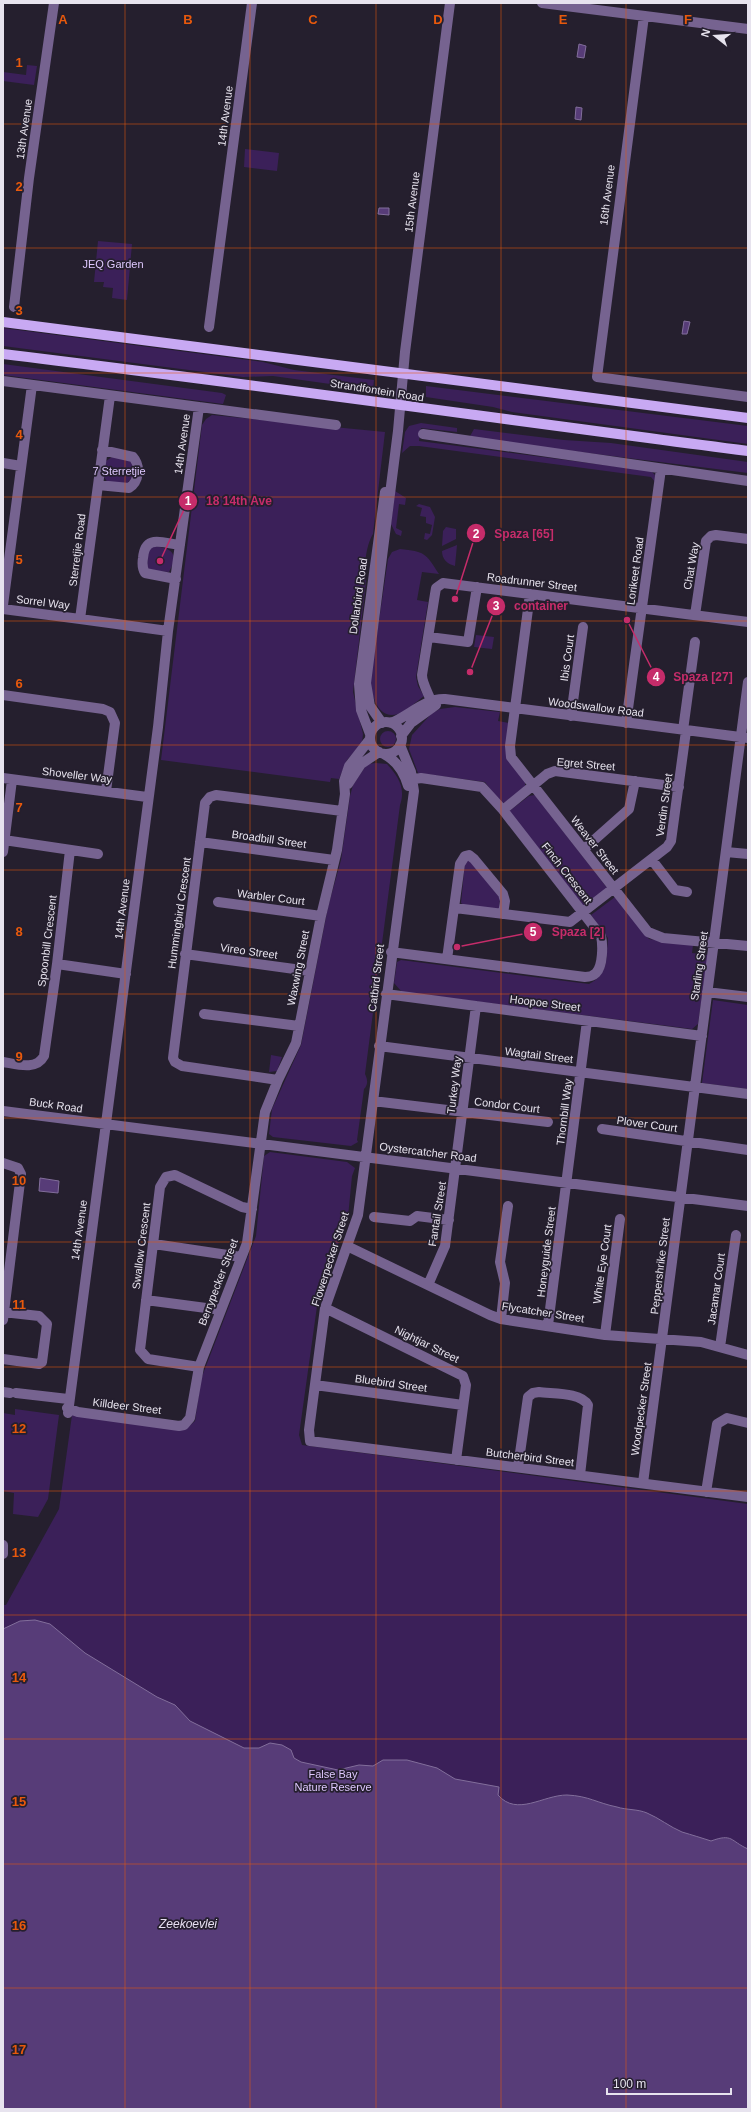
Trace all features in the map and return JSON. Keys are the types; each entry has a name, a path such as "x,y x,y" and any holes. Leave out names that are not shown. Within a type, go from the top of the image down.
{"main road":[{"name":"Strandfontein Road","path":"3,322 403,375 748,418"},
{"name":"Strandfontein Road","path":"3,354 195,377 748,451"}],"street":[{"name":"13th Avenue","path":"14,307 29,178 54,3"},
{"name":"14th Avenue","path":"209,327 252,3"},
{"name":"15th Avenue","path":"400,405 405,347 450,3"},
{"path":"542,3 748,29"},
{"name":"16th Avenue","path":"644,16 597,377 748,397"},
{"path":"3,381 336,425"},
{"name":"Sorrel Way","path":"3,604 32,385"},
{"name":"Sterretjie Road","path":"80,619 110,396"},
{"name":"Dollarbird Road","path":"387,723 370,706 366,683 400,405"},
{"name":"14th Avenue","path":"68,1407 158,727 168,631 199,407"},
{"path":"423,434 748,481"},
{"path":"98,485 129,488 134,485 137,478 138,464 133,457 102,450"},
{"name":"Dollarbird Road","path":"370,737 361,710 359,684 382,508 394,460"},
{"path":"3,463 21,466"},
{"name":"Lorikeet Road","path":"626,723 661,469"},
{"name":"Chat Way","path":"696,615 706,541 711,536 716,535 748,539"},
{"path":"176,580 145,573 142,567 144,549 146,545 152,542 180,545"},
{"name":"Roadrunner Street","path":"432,703 422,678 435,594 440,585 449,583 748,622"},
{"path":"429,637 468,642 477,587"},
{"name":"Weaver Street","path":"530,594 510,746 511,757 652,934 679,940 748,946"},
{"name":"Sorrel Way","path":"3,609 80,619"},
{"path":"80,619 168,631"},
{"name":"Ibis Court","path":"571,716 583,627"},
{"name":"Verdin Street","path":"455,908 567,923 615,889 652,860 671,842 696,642"},
{"name":"Starling Street","path":"680,1197 726,852 744,738 748,682"},
{"path":"3,695 103,708 110,712 115,723 106,791"},
{"name":"Woodswallow Road","path":"387,723 406,716 432,703 449,700 744,738"},
{"name":"Woodswallow Road","path":"401,741 411,723 432,703"},
{"path":"387,723 398,728 401,741 392,753 382,753 373,747 370,737 375,727 387,723"},
{"name":"Waxwing Street","path":"345,794 344,781 349,766 370,737"},
{"name":"Catbird Street","path":"366,1157 391,952 412,803 410,780 401,741"},
{"name":"Waxwing Street","path":"261,1143 265,1112 278,1080 293,1050 299,1026 320,916 334,860 345,794 356,769 366,759 382,753"},
{"name":"Catbird Street","path":"382,753 394,759 410,780"},
{"name":"Egret Street","path":"503,810 547,774 555,771 679,787"},
{"name":"Finch Crescent","path":"391,952 591,976 599,969 602,942 601,936 503,810 482,787 477,785 421,778 410,780"},
{"path":"3,852 7,779"},
{"name":"Shoveller Way","path":"7,779 148,797"},
{"path":"584,849 629,809 633,800 635,781"},
{"name":"Hummingbird Crescent","path":"278,1080 182,1066 175,1062 172,1053 205,803 213,796 342,811"},
{"path":"4,840 98,854"},
{"name":"Broadbill Street","path":"200,842 334,860"},
{"name":"Spoonbill Crescent","path":"3,1062 33,1065 42,1059 57,964 70,850"},
{"path":"726,852 748,854"},
{"path":"448,959 460,864 463,857 469,855 503,894 505,901 503,914"},
{"path":"652,860 675,890 687,892"},
{"name":"Warbler Court","path":"218,902 320,916"},
{"name":"Vireo Street","path":"185,954 309,971"},
{"path":"57,964 126,974"},
{"path":"708,992 748,997"},
{"name":"Hoopoe Street","path":"386,994 702,1036"},
{"name":"Turkey Way","path":"456,1167 476,1006"},
{"path":"204,1014 299,1026"},
{"name":"Thornbill Way","path":"567,1182 587,1021"},
{"name":"Wagtail Street","path":"379,1046 748,1094"},
{"name":"Condor Court","path":"373,1101 548,1122"},
{"name":"Buck Road","path":"3,1110 106,1124"},
{"name":"Oystercatcher Road","path":"106,1124 456,1167 748,1206"},
{"name":"Plover Court","path":"602,1129 748,1150"},
{"name":"Berrypecker Street","path":"184,1425 190,1418 199,1367 247,1243 261,1143"},
{"name":"Flowerpecker Street","path":"310,1441 309,1430 325,1308 358,1215 366,1157"},
{"path":"3,1163 18,1168 21,1174 8,1240 3,1314 39,1316 47,1324 44,1359 42,1362 39,1364 3,1359"},
{"name":"Fantail Street","path":"428,1285 446,1246 456,1167"},
{"name":"Swallow Crescent","path":"199,1367 148,1359 142,1354 140,1345 154,1244 160,1187 163,1180 169,1176 179,1177 242,1208 252,1209"},
{"name":"Honeyguide Street","path":"548,1325 567,1182"},
{"name":"Peppershrike Street","path":"663,1339 680,1197"},
{"path":"501,1318 505,1283 500,1262 508,1206"},
{"path":"374,1217 410,1221 417,1216 449,1220"},
{"name":"White Eye Court","path":"605,1335 620,1219"},
{"name":"Jacamar Court","path":"720,1347 736,1235"},
{"path":"154,1244 241,1257"},
{"name":"Flycatcher Street","path":"347,1246 490,1315 501,1318 605,1335 701,1342 748,1355"},
{"path":"146,1300 221,1310"},
{"name":"Nightjar Street","path":"325,1308 463,1376 466,1385 456,1460"},
{"name":"Woodpecker Street","path":"643,1483 663,1339"},
{"name":"Bluebird Street","path":"315,1385 463,1405"},
{"name":"Killdeer Street","path":"10,1392 68,1407 78,1412 184,1425"},
{"path":"518,1467 528,1397 533,1392 539,1392 579,1397 585,1400 588,1405 580,1475"},
{"path":"706,1492 717,1424 724,1418 748,1424"},
{"name":"Butcherbird Street","path":"310,1441 748,1497"}],"green space":[{"path":"27,65 37,66 34,85 3,81 3,72 26,75"},
{"path":"245,149 279,153 277,171 244,167"},
{"name":"JEQ Garden","path":"98,241 132,244 127,300 112,298 113,288 103,287 104,282 94,282"},
{"path":"3,328 263,362 294,370 374,380 373,390 273,376 243,377 3,346"},
{"path":"3,364 222,393 226,395 223,404 3,375"},
{"path":"426,386 748,426 748,444 512,412 493,407 426,397"},
{"path":"212,415 385,432 373,534 366,557 366,582 353,692 363,734 362,743 347,760 339,779 331,778 330,782 161,760 202,425 206,419"},
{"path":"421,423 457,428 457,432 421,428 419,441 651,471 655,475 655,482 651,477 419,446 410,446 402,453 405,432 409,426"},
{"path":"474,429 564,440 611,443 748,462 748,473 469,438"},
{"name":"7 Sterretjie","path":"112,457 129,459 134,463 133,476 126,485 108,483 104,477 106,461"},
{"path":"395,491 406,498 405,505 399,504 396,528 402,531 401,536 396,534 391,524"},
{"path":"419,504 430,507 435,517 432,535 427,540 424,539 425,533 430,534 432,525 426,523 426,517 420,516 422,508 416,506"},
{"path":"446,527 456,529 456,539 442,546 443,531"},
{"path":"457,545 455,566 446,561 442,551"},
{"path":"152,546 164,548 172,552 174,560 169,572 154,571 147,568 148,548"},
{"path":"400,549 424,554 431,561 439,574 422,572 417,600 428,602 416,677 418,686 424,696 404,711 391,715 385,714 377,706 372,694 370,682 388,559 392,552"},
{"path":"476,635 494,637 492,649 474,647"},
{"path":"455,707 500,712 498,721 509,723 506,753 525,782 525,787 504,803 499,801 485,782 418,773 409,749 412,735 432,713 440,709"},
{"path":"385,731 391,731 396,736 394,745 391,747 385,747 380,742 380,736"},
{"path":"367,764 387,764 398,778 402,799 365,1074 367,1082 364,1089 357,1140 358,1142 351,1146 273,1137 269,1134 272,1109 301,1045 328,907 341,860 350,796 353,785"},
{"path":"535,795 608,889 584,907 508,812 529,796"},
{"path":"470,860 500,898 499,908 497,910 464,905 461,903 465,862"},
{"path":"615,897 649,939 693,945 692,953 708,955 698,1024 692,1029 402,992 394,983 397,962 401,960 589,984 600,975 603,970 606,959 608,938 591,915"},
{"path":"713,1000 748,1005 748,1089 702,1083"},
{"path":"271,1055 282,1057 277,1071 269,1072"},
{"name":"False Bay Nature Reserve","path":"270,1152 347,1162 355,1168 352,1176 348,1217 318,1299 299,1435 302,1445 748,1504 748,2109 3,2109 3,1605 6,1605 59,1509 72,1415 187,1428 195,1421 201,1379 256,1236 264,1156"},
{"path":"15,1409 59,1415 48,1499 38,1517 13,1514 14,1493 3,1491 3,1413 15,1415"}],"water":[{"path":"579,44 586,46 584,58 577,57"},
{"path":"576,107 582,108 581,120 575,119"},
{"path":"379,208 389,208 389,215 378,214"},
{"path":"684,321 690,322 687,334 682,334"},
{"path":"40,1178 59,1181 58,1193 39,1191"},
{"name":"Zeekoevlei","path":"35,1620 50,1624 85,1653 157,1697 175,1705 190,1721 244,1748 259,1748 270,1743 282,1745 291,1750 294,1758 301,1762 338,1770 359,1765 373,1766 383,1760 407,1760 437,1768 455,1779 499,1787 498,1795 505,1801 513,1804 522,1805 567,1795 587,1798 621,1808 643,1812 682,1832 711,1841 728,1838 748,1849 748,2109 3,2109 3,1629 20,1621"}],"place":[{"name":"18 14th Ave","path":"160,561"},
{"name":"Spaza [65]","path":"455,599"},
{"name":"Spaza [27]","path":"627,620"},
{"name":"container","path":"470,672"},
{"name":"Spaza [2]","path":"457,947"}]}
